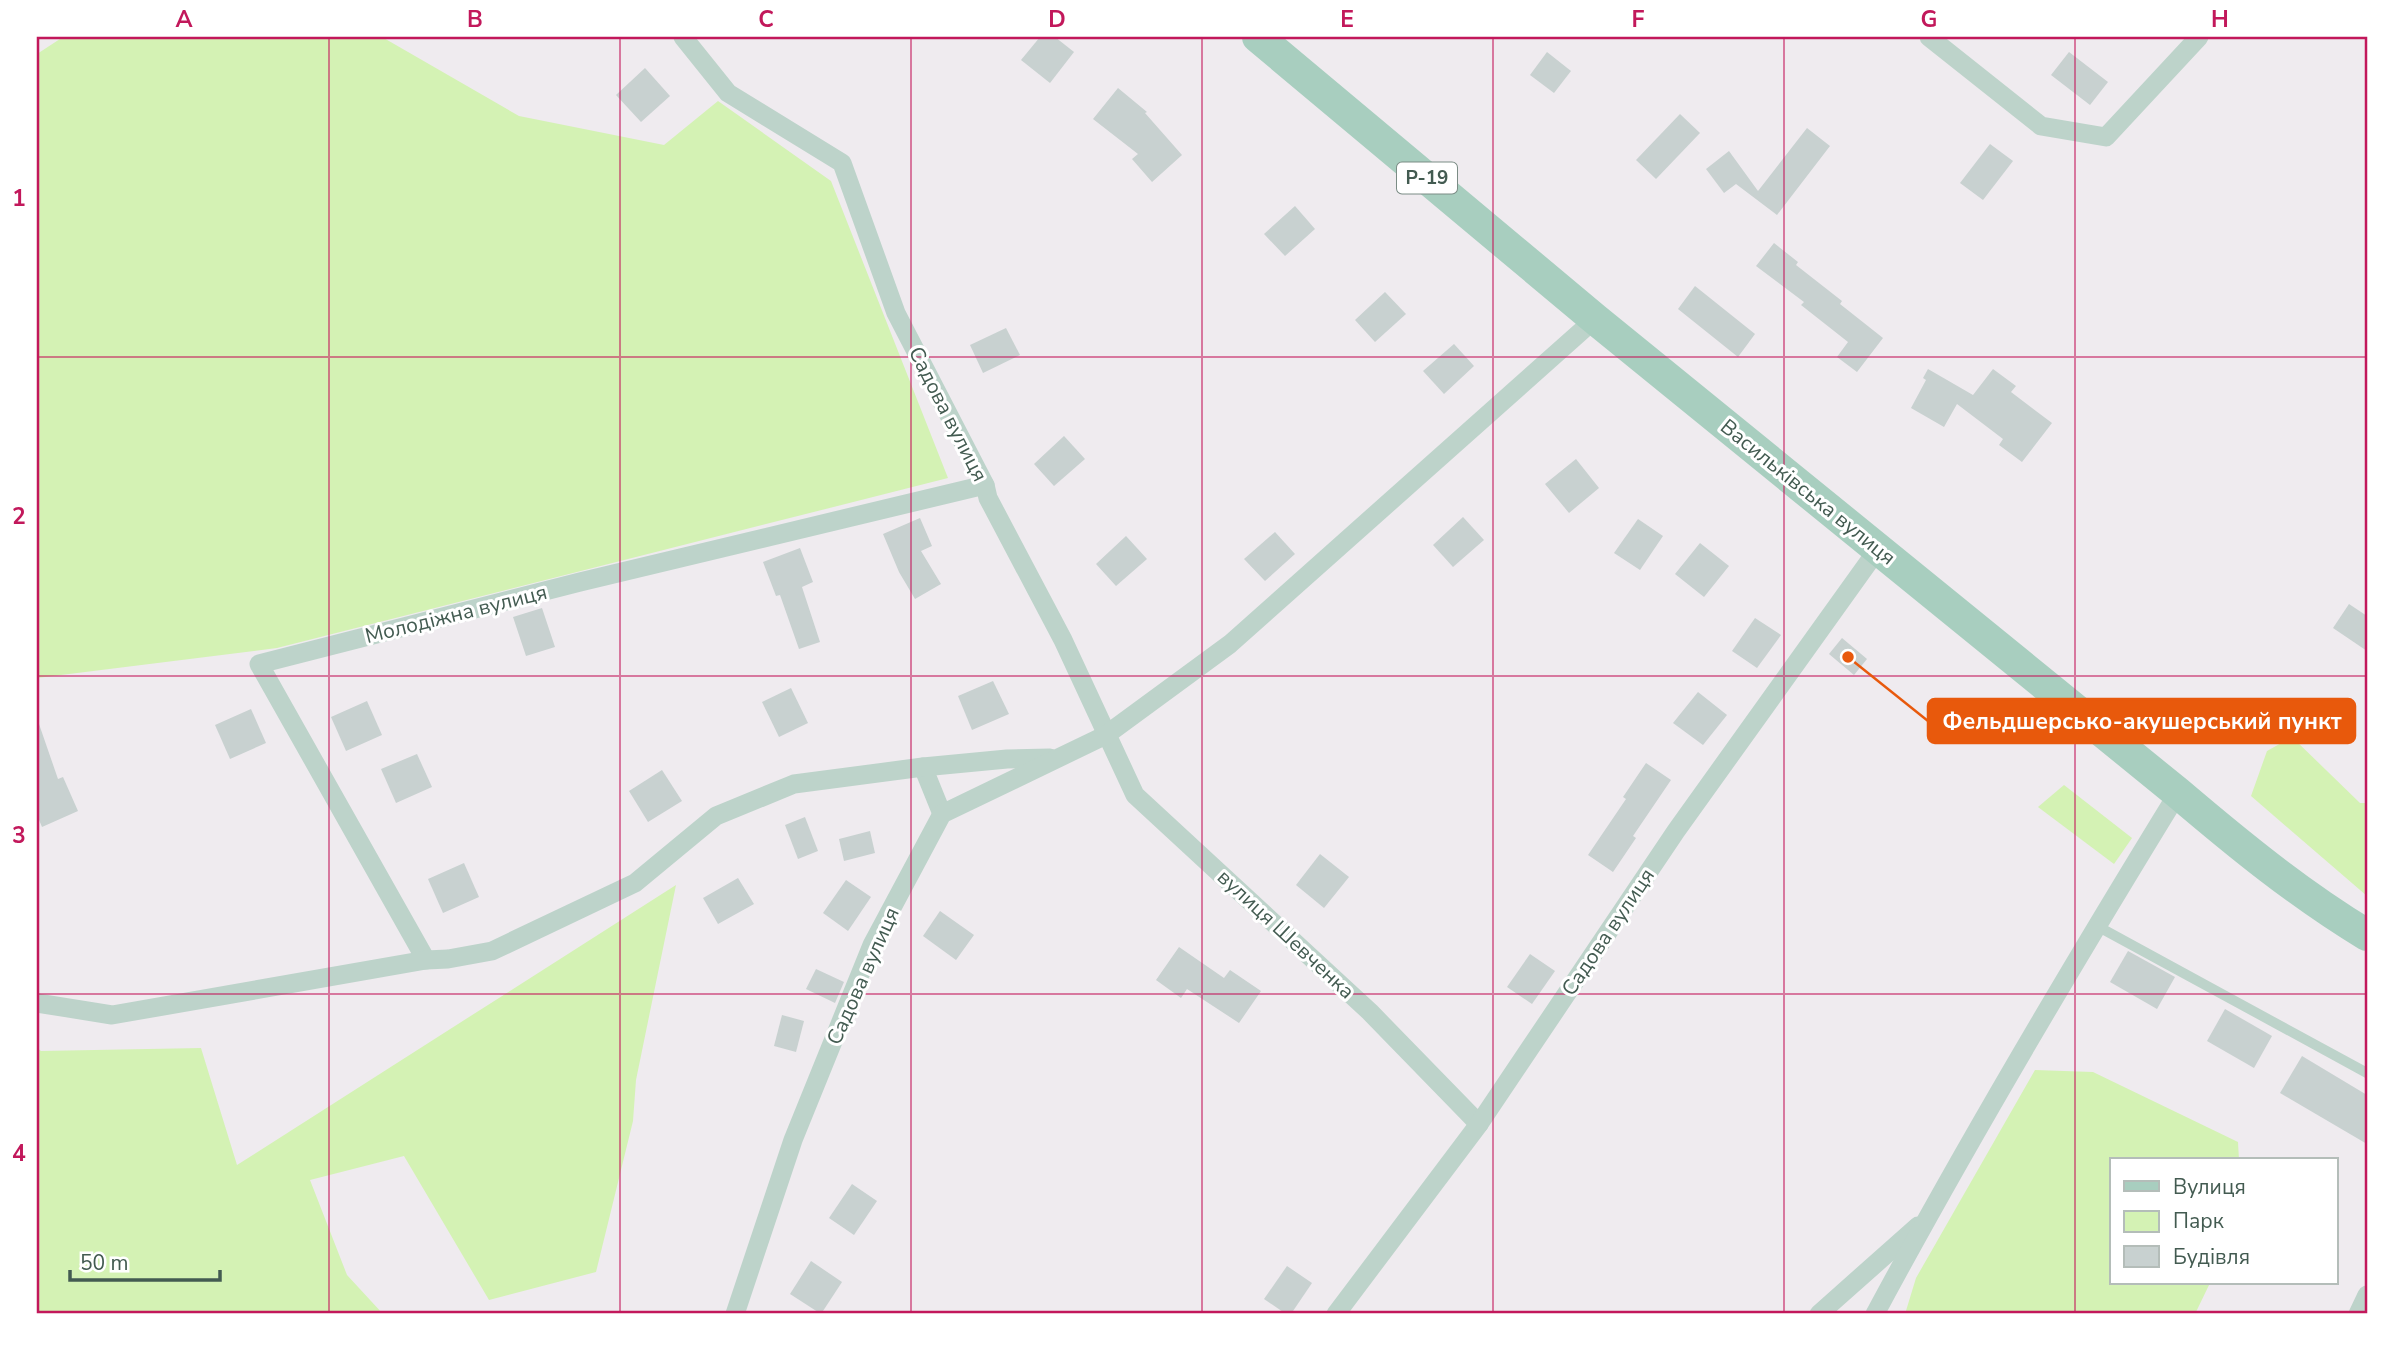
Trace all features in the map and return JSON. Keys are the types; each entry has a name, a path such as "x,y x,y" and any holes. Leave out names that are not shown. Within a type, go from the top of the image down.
{"main road":[{"name":"Васильківська вулиця","path":"1258,37 1595,319 2178,793 2248,853 2367,935"}],"street":[{"name":"Садова вулиця","path":"683,37 728,93 842,163 896,313 985,485 988,498 1063,639 1106,734"},
{"path":"1929,37 2041,126 2106,137 2199,37"},
{"path":"923,767 942,814 1106,734 1230,643 1595,319"},
{"name":"Молодіжна вулиця","path":"426,960 259,663 580,582 985,485"},
{"name":"Садова вулиця","path":"1336,1314 1479,1124 1676,831 1878,549"},
{"name":"вулиця Шевченка","path":"1106,734 1135,794 1370,1012 1479,1124"},
{"path":"37,1003 112,1015 492,951 635,883 716,816 794,784 923,767 1058,757"},
{"path":"1875,1314 1926,1218 2178,793"},
{"name":"Садова вулиця","path":"735,1314 793,1140 872,945 942,814"},
{"path":"1819,1314 1926,1218"},
{"path":"2358,1314 2367,1295"}],"lane":[{"path":"2097,926 2367,1073"}],"green space":[{"path":"63,37 382,37 519,116 664,145 718,101 831,181 948,478 277,648 37,678 37,54"},
{"path":"2292,737 2360,803 2367,803 2367,896 2251,796 2267,751"},
{"path":"2064,785 2132,838 2114,864 2038,807"},
{"path":"676,885 636,1080 633,1121 596,1272 489,1300 404,1156 310,1180 347,1275 383,1314 37,1314 37,1048 41,1051 201,1048 237,1165"},
{"path":"2035,1070 2093,1072 2238,1142 2239,1158 2110,1158 2110,1284 2210,1284 2195,1314 1905,1314 1916,1278"}],"building":[{"path":"1040,37 1055,37 1074,52 1050,83 1021,60"},
{"path":"1547,52 1571,71 1554,93 1530,75"},
{"path":"2069,52 2108,82 2090,105 2051,75"},
{"path":"645,68 670,96 641,122 616,95"},
{"path":"1118,88 1147,112 1145,113 1182,155 1152,182 1132,159 1138,154 1093,119"},
{"path":"1680,114 1700,133 1656,179 1636,160"},
{"path":"1807,128 1830,146 1777,215 1736,184 1724,193 1706,169 1729,151 1758,191"},
{"path":"1990,144 2013,161 1983,200 1960,183"},
{"path":"1295,206 1315,229 1285,256 1264,234"},
{"path":"1774,243 1798,262 1796,265 1842,301 1840,304 1883,338 1857,372 1837,357 1848,342 1801,305 1804,302 1756,266"},
{"path":"1695,286 1755,334 1738,357 1678,309"},
{"path":"1385,292 1406,314 1375,342 1355,320"},
{"path":"1006,328 1020,355 983,373 970,345"},
{"path":"1454,344 1474,366 1444,394 1423,371"},
{"path":"1928,369 1973,395 1993,369 2016,386 2011,392 2052,423 2022,462 1999,445 2003,439 1957,404 1944,427 1911,408 1926,380 1923,378"},
{"path":"1064,436 1085,459 1054,486 1034,464"},
{"path":"1576,459 1599,488 1569,513 1545,484"},
{"path":"1463,517 1484,540 1453,567 1433,545"},
{"path":"920,518 932,546 921,551 941,584 915,599 899,572 883,534"},
{"path":"1638,519 1663,536 1640,570 1614,553"},
{"path":"1275,532 1295,554 1265,581 1244,559"},
{"path":"1126,536 1147,559 1116,586 1096,564"},
{"path":"1700,543 1729,566 1704,597 1675,574"},
{"path":"800,548 813,582 802,587 820,642 799,649 780,595 776,596 763,562"},
{"path":"2349,604 2367,616 2367,651 2333,628"},
{"path":"542,608 555,647 526,656 513,617"},
{"path":"1755,618 1781,635 1757,668 1732,651"},
{"path":"1842,638 1867,659 1854,675 1829,654"},
{"path":"993,681 1009,714 972,730 958,696"},
{"path":"791,688 808,723 779,737 762,702"},
{"path":"1698,692 1727,715 1703,745 1673,723"},
{"path":"367,701 382,735 346,751 331,717"},
{"path":"251,709 266,743 230,759 215,725"},
{"path":"39,724 58,779 63,777 78,811 42,827 37,815"},
{"path":"417,754 432,787 396,803 381,769"},
{"path":"1646,763 1671,780 1633,836 1636,838 1613,872 1588,855 1626,799 1623,797"},
{"path":"662,770 682,801 648,822 629,791"},
{"path":"805,817 818,851 798,859 785,825"},
{"path":"870,831 875,853 844,861 839,839"},
{"path":"1320,854 1349,877 1324,908 1296,885"},
{"path":"464,863 479,897 443,913 428,879"},
{"path":"738,878 754,904 718,924 703,898"},
{"path":"846,880 871,897 848,931 823,913"},
{"path":"940,911 974,935 956,960 923,936"},
{"path":"1179,947 1224,978 1230,970 1261,991 1239,1023 1187,989 1181,998 1156,980"},
{"path":"2128,951 2175,977 2157,1009 2110,982"},
{"path":"1530,954 1555,971 1532,1004 1507,987"},
{"path":"816,969 844,982 835,1003 806,989"},
{"path":"2225,1009 2272,1036 2254,1068 2207,1041"},
{"path":"782,1015 804,1021 796,1052 774,1046"},
{"path":"2302,1056 2367,1095 2367,1144 2280,1093"},
{"path":"852,1184 877,1201 854,1235 829,1218"},
{"path":"811,1261 842,1282 821,1314 790,1294"},
{"path":"1287,1266 1312,1283 1291,1314 1286,1314 1264,1299"}],"place":[{"name":"Фельдшерсько-акушерський пункт","path":"1848,657"}]}
